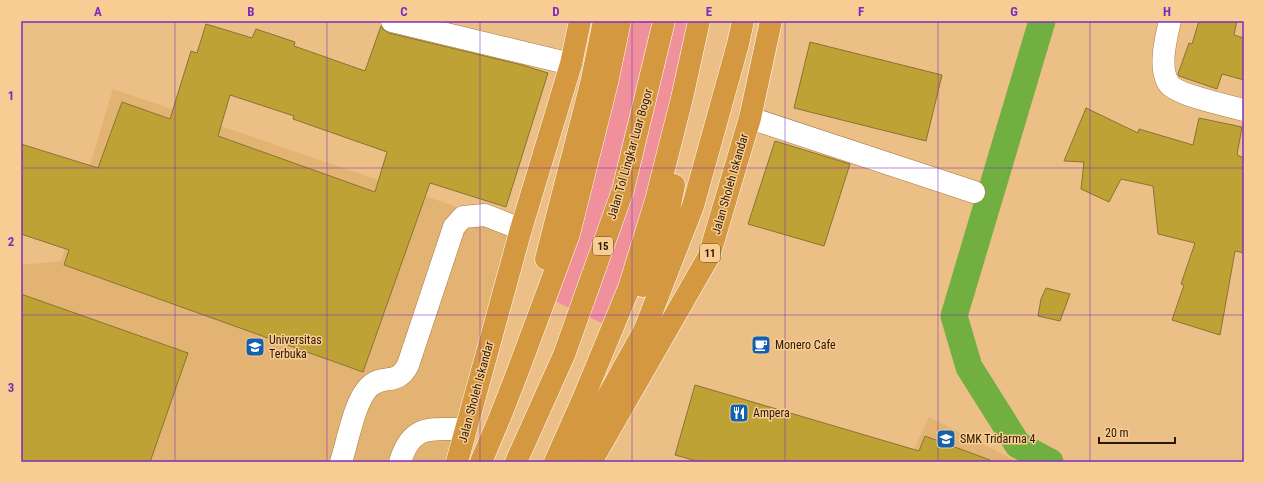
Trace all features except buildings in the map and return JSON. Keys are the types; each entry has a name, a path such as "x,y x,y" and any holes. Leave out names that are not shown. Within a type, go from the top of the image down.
{"highway":[{"name":"Jalan Sholeh Iskandar","path":"457,462 521,229 571,64 580,21"},
{"path":"518,371 591,84 604,21"},
{"name":"Jalan Sholeh Iskandar","path":"481,462 518,371 569,234 607,84 620,21"},
{"name":"Jalan Tol Lingkar Luar Bogor","path":"516,462 564,355 623,190 664,21"},
{"path":"555,462 629,288 656,200 700,21"},
{"path":"581,457 664,234 706,21"},
{"path":"581,457 645,328 693,206 743,21"},
{"name":"Jalan Sholeh Iskandar","path":"581,457 709,256 750,118 771,21"}],"street":[{"path":"392,21 571,64"},
{"path":"1170,21 1163,50 1165,74 1169,85 1186,94 1244,110"},
{"path":"750,118 974,192"},
{"path":"342,462 358,405 363,395 370,386 377,381 396,378 404,373 408,365 454,226 463,217 484,215 521,229"},
{"path":"400,462 410,439 422,430 466,429"}],"shaded area":[{"path":"620,21 699,21 612,328 546,297"},
{"name":"Universitas Terbuka","path":"113,89 521,229 457,462 21,462 21,265 61,261"},
{"name":"SMK Tridarma 4","path":"929,417 1018,462 908,462"}],"waterway":[{"path":"1042,21 954,316 969,367 1018,445 1050,462"}],"place":[{"name":"Monero Cafe","path":"761,345"},
{"name":"Universitas Terbuka","path":"255,347"},
{"name":"Ampera","path":"739,413"},
{"name":"SMK Tridarma 4","path":"946,439"}]}
